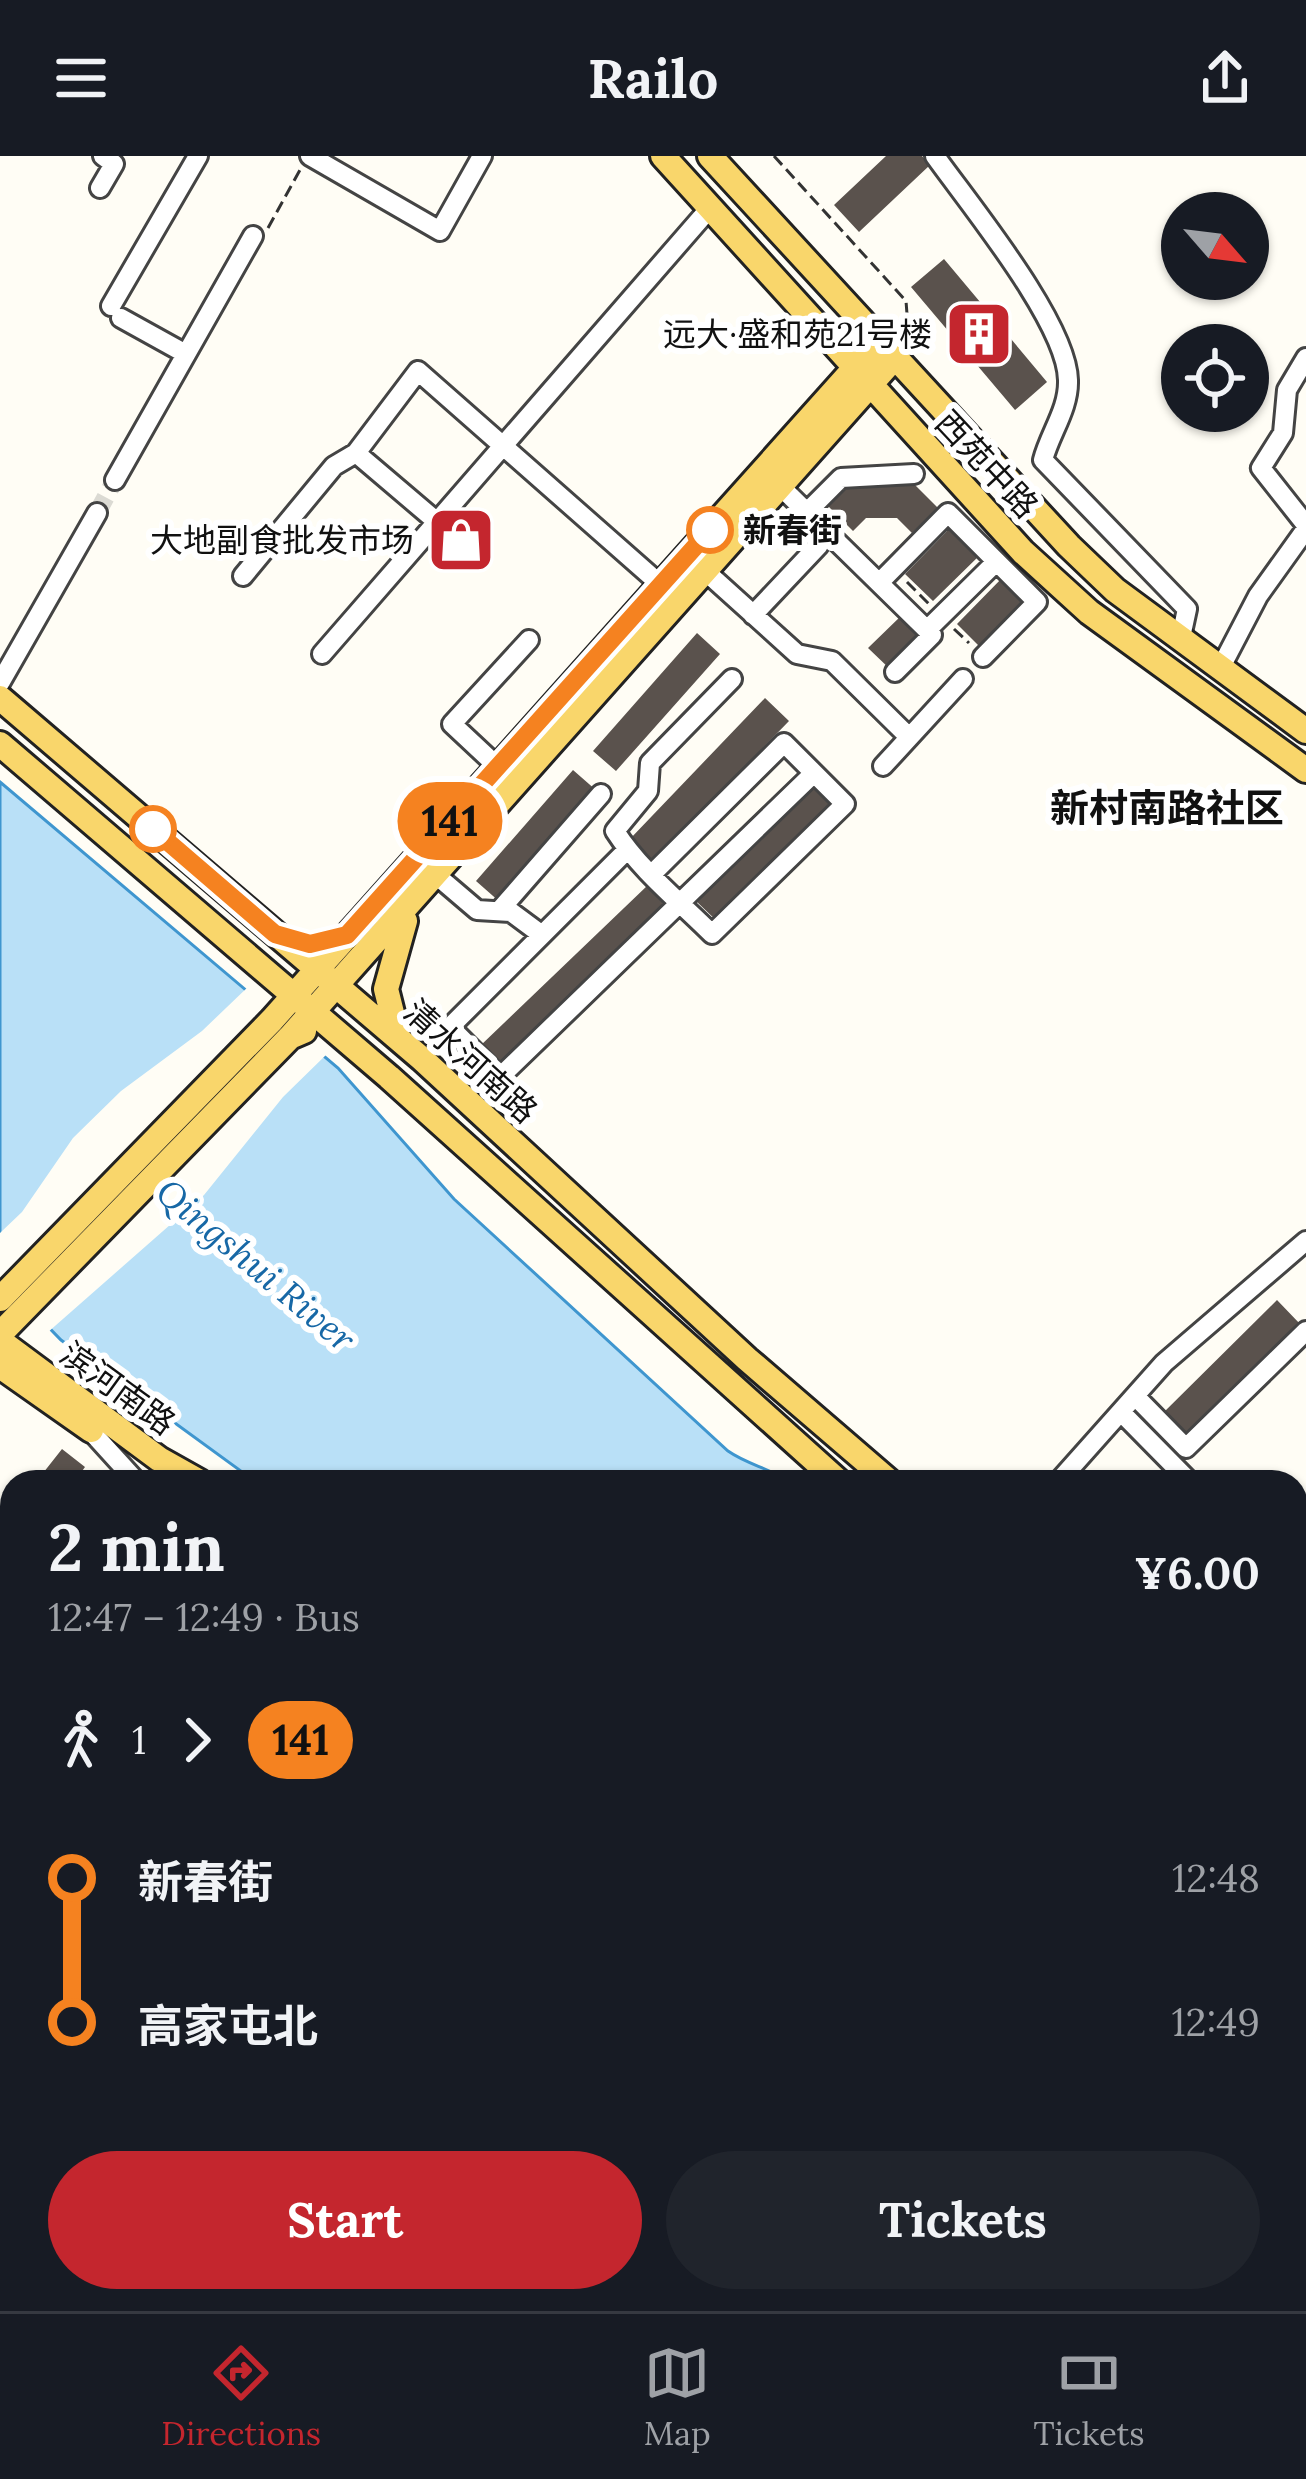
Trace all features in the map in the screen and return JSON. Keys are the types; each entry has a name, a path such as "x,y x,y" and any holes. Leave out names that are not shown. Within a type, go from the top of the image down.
{"main road":[{"name":"西苑中路","path":"663,156 1023,552 1089,612 1306,770"},
{"name":"西苑中路","path":"710,156 1084,561 1306,730"},
{"path":"0,1337 14,1297 281,1029 303,1004 317,969 347,935 661,584 886,350"},
{"path":"303,1004 337,986 414,900 779,485 860,378"},
{"name":"清水河南路","path":"0,698 399,1039 747,1359 876,1470"},
{"name":"清水河南路","path":"0,743 340,1036 826,1470"},
{"path":"399,1039 389,1018 388,966 414,900"},
{"path":"275,934 310,944 347,935"},
{"path":"268,974 276,988 281,1029"},
{"path":"281,1029 317,1028 340,1036"},
{"name":"滨河南路","path":"0,1337 178,1470"},
{"name":"滨河南路","path":"0,1366 153,1470"}],"street":[{"path":"100,188 114,164 104,156"},
{"path":"186,354 116,312 198,156"},
{"path":"309,156 440,231 482,156"},
{"path":"935,156 1018,274 1065,360 1067,397 1043,460 1187,609 1181,638"},
{"path":"322,654 709,208"},
{"path":"115,480 253,236"},
{"path":"1221,667 1258,596 1306,527 1261,468 1283,434 1287,390 1306,358"},
{"path":"243,576 334,466 356,453 418,371 661,584"},
{"path":"356,453 436,521"},
{"path":"807,512 842,478 914,473"},
{"path":"779,485 932,635 895,672"},
{"path":"0,683 97,513"},
{"path":"879,583 948,513 1037,602 983,657"},
{"path":"753,615 819,545"},
{"path":"927,629 996,562"},
{"path":"704,570 797,654 832,661 910,737"},
{"path":"498,766 452,724 529,640"},
{"path":"652,874 784,743 845,804 712,934 627,850 614,831 648,791 650,763 732,679"},
{"path":"883,766 963,679"},
{"path":"627,850 450,1027 500,1077 814,772"},
{"path":"500,911 601,794"},
{"path":"436,875 477,910 511,912 542,935"},
{"path":"1069,1470 1164,1363 1306,1241"},
{"path":"1135,1396 1186,1448 1306,1331"},
{"path":"1121,1412 1178,1470"},
{"path":"87,1427 126,1470"}],"path":[{"path":"253,236 266,231 309,156"},
{"path":"774,156 906,301 907,314 886,350"}],"water":[{"name":"Qingshui River","path":"0,782 338,1068 454,1199 728,1451 767,1470 240,1470 61,1340 0,1277"}],"pier":[{"path":"250,985 328,1053 283,1097 204,1195 47,1333 0,1286 0,1233 22,1212 73,1138 121,1091 202,1031"}],"building":[{"path":"886,156 922,156 930,165 859,232 834,205"},
{"name":"远大·盛和苑21号楼","path":"944,259 1047,382 1015,410 911,287"},
{"path":"913,483 938,508 912,533 897,518 866,518 853,531 828,506 848,485"},
{"path":"953,525 982,553 933,601 905,574"},
{"path":"1005,575 1033,603 984,651 957,624"},
{"path":"903,614 926,637 892,671 868,648"},
{"path":"697,633 720,654 616,771 593,751"},
{"path":"765,698 789,721 652,862 629,840"},
{"path":"573,770 597,791 501,903 476,881"},
{"path":"818,782 840,804 720,924 697,902"},
{"path":"648,885 669,907 501,1068 480,1046"},
{"path":"1277,1300 1301,1325 1186,1440 1161,1415"},
{"path":"62,1449 85,1467 83,1470 45,1470"}],"tunnel":[{"path":"97,513 115,480"}],"bus line":[{"name":"141","path":"153,829 275,934 310,944 326,944 347,935 710,530"}],"place":[{"name":"远大·盛和苑21号楼","path":"979,334"},
{"name":"新春街","path":"710,530"},
{"name":"大地副食批发市场","path":"461,540"}],"district":[{"name":"新村南路社区","path":"1167,808"}]}
